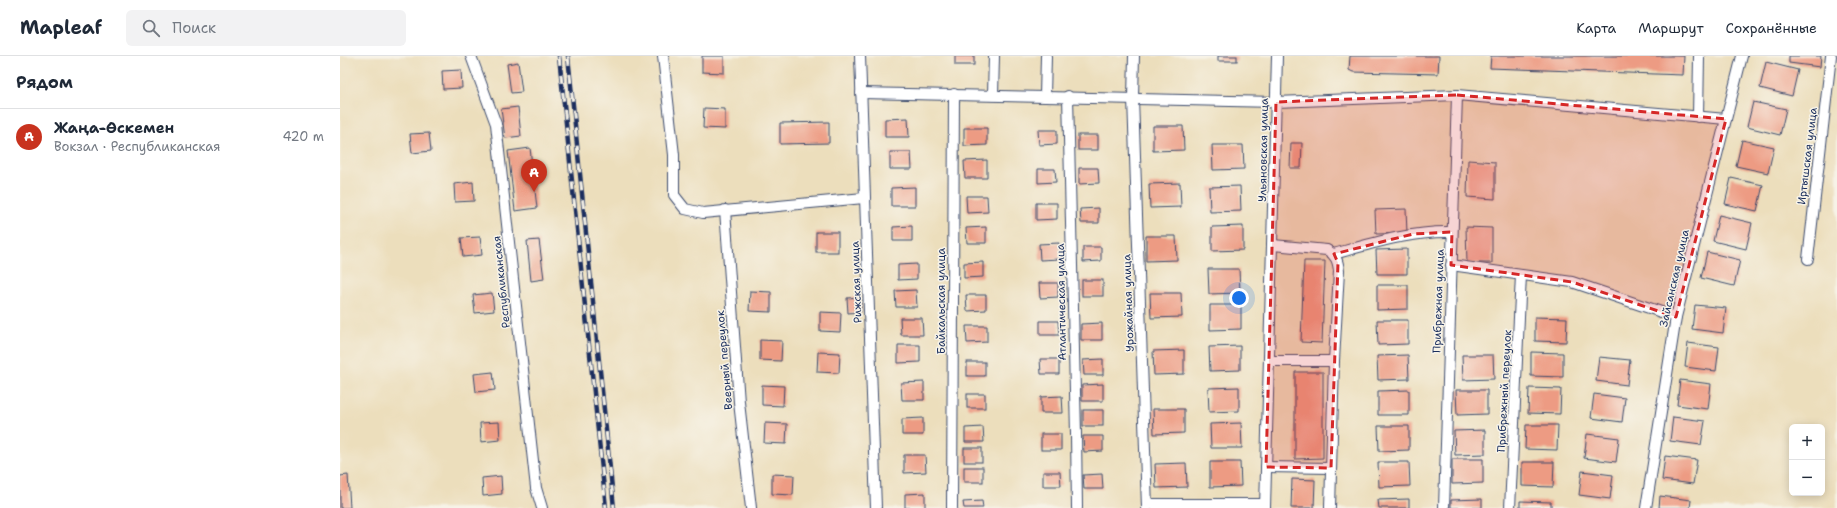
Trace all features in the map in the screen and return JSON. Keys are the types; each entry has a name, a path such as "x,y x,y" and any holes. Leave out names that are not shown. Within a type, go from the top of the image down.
{"street":[{"name":"Республиканская","path":"471,56 496,124 536,488 542,508"},
{"path":"663,56 674,155 674,195 685,209 703,213 864,198"},
{"name":"Рижская улица","path":"860,56 876,508"},
{"path":"993,95 994,56"},
{"path":"1045,96 1046,56"},
{"path":"1133,98 1134,56"},
{"name":"Ульяновская улица","path":"1265,506 1277,56"},
{"path":"1698,117 1699,56"},
{"name":"Зайсанская улица","path":"1646,508 1676,317 1742,56"},
{"name":"Иртышская улица","path":"1808,258 1831,56"},
{"path":"861,93 1068,96 1276,102 1457,95 1698,117 1726,118"},
{"name":"Байкальская улица","path":"952,508 954,94"},
{"name":"Прибрежная улица","path":"1444,508 1457,95"},
{"name":"Атлантическая улица","path":"1068,96 1076,419 1076,508"},
{"name":"Урожайная улица","path":"1133,98 1147,506"},
{"name":"Веерный переулок","path":"725,210 740,402 751,508"},
{"path":"1334,254 1413,234 1452,232"},
{"path":"1273,245 1327,250 1334,254 1338,263 1339,272 1334,361 1330,508"},
{"path":"1451,265 1572,282 1676,317"},
{"name":"Прибрежный переулок","path":"1510,508 1521,275"},
{"path":"1270,361 1334,361"},
{"path":"1266,467 1332,468"},
{"path":"1147,506 1265,506"}],"highlighted area":[{"path":"1457,95 1726,119 1676,317 1572,282 1451,265 1452,232 1413,234 1358,247 1334,254 1338,263 1331,468 1266,467 1276,102"}],"building":[{"path":"702,56 724,56 724,73 702,72"},
{"path":"955,56 974,56 974,65 955,65"},
{"path":"1218,56 1237,56 1237,61 1218,61"},
{"path":"1350,56 1439,56 1438,74 1353,72 1349,70"},
{"path":"1491,56 1684,56 1683,75 1490,68"},
{"path":"1789,56 1821,56 1820,67 1789,63"},
{"path":"518,62 522,92 511,93 507,64"},
{"path":"1766,62 1798,70 1792,96 1760,88"},
{"path":"461,70 462,88 443,89 442,71"},
{"path":"1753,102 1786,109 1780,135 1747,127"},
{"path":"518,107 521,136 505,138 501,109"},
{"path":"704,108 725,109 725,129 703,128"},
{"path":"908,118 909,137 885,137 885,119"},
{"path":"829,122 829,143 780,144 780,123"},
{"path":"1153,126 1183,126 1184,150 1153,151"},
{"path":"964,128 987,128 987,145 964,146"},
{"path":"1038,130 1057,130 1057,144 1039,145"},
{"path":"429,133 431,151 412,153 410,134"},
{"path":"1078,135 1098,135 1098,150 1078,150"},
{"path":"1742,140 1774,147 1768,173 1736,166"},
{"path":"1291,143 1302,143 1301,168 1290,168"},
{"path":"1212,145 1243,145 1244,169 1213,170"},
{"path":"530,148 537,208 515,211 508,151"},
{"path":"890,152 911,152 912,169 890,169"},
{"path":"987,160 987,178 965,178 964,161"},
{"path":"1468,160 1495,162 1495,199 1467,197"},
{"path":"1079,168 1098,168 1099,183 1079,184"},
{"path":"1038,169 1055,169 1056,182 1038,183"},
{"path":"1731,178 1763,185 1757,211 1725,204"},
{"path":"473,182 474,201 455,202 454,184"},
{"path":"1180,183 1181,207 1150,208 1149,184"},
{"path":"1240,186 1241,211 1210,212 1209,187"},
{"path":"915,187 915,206 891,206 891,188"},
{"path":"966,196 987,196 988,212 967,213"},
{"path":"1036,203 1057,203 1057,219 1036,220"},
{"path":"1099,208 1099,223 1081,223 1080,209"},
{"path":"1406,209 1407,233 1376,234 1375,210"},
{"path":"1719,215 1752,223 1746,249 1713,241"},
{"path":"912,226 912,241 893,241 893,227"},
{"path":"1243,226 1243,250 1212,251 1212,227"},
{"path":"986,227 986,243 967,243 966,228"},
{"path":"1466,227 1492,228 1492,263 1467,263"},
{"path":"816,232 838,232 838,252 816,252"},
{"path":"1146,236 1176,236 1177,260 1146,261"},
{"path":"480,237 482,255 463,257 461,238"},
{"path":"539,240 544,279 531,281 527,241"},
{"path":"1059,243 1060,259 1040,260 1039,244"},
{"path":"1083,247 1101,247 1101,261 1083,262"},
{"path":"1407,249 1407,274 1377,274 1376,250"},
{"path":"1707,252 1740,260 1734,286 1701,278"},
{"path":"1304,261 1325,261 1322,343 1301,342"},
{"path":"983,262 983,277 964,278 964,263"},
{"path":"917,264 917,279 898,280 898,265"},
{"path":"1208,269 1239,269 1240,293 1209,294"},
{"path":"1082,280 1103,280 1103,296 1082,296"},
{"path":"1039,283 1058,283 1058,297 1040,298"},
{"path":"1377,285 1408,285 1408,309 1377,310"},
{"path":"916,290 917,307 896,307 895,291"},
{"path":"750,291 771,292 771,312 749,311"},
{"path":"492,293 494,311 475,313 473,295"},
{"path":"1150,293 1181,293 1182,317 1151,318"},
{"path":"966,295 986,295 986,310 967,311"},
{"path":"861,297 861,312 848,313 847,298"},
{"path":"1210,305 1241,305 1241,329 1210,330"},
{"path":"1695,305 1726,308 1723,333 1692,329"},
{"path":"820,312 841,313 840,332 820,331"},
{"path":"1535,317 1567,318 1566,342 1535,341"},
{"path":"900,318 922,318 923,335 901,335"},
{"path":"1377,320 1408,320 1408,344 1378,345"},
{"path":"1040,321 1058,321 1059,335 1040,335"},
{"path":"1102,323 1102,340 1081,340 1081,324"},
{"path":"966,326 987,326 987,342 967,343"},
{"path":"760,340 782,341 781,361 760,360"},
{"path":"1688,343 1719,347 1716,371 1685,367"},
{"path":"898,345 920,345 920,362 898,363"},
{"path":"1240,346 1240,370 1210,371 1209,347"},
{"path":"1184,350 1184,374 1154,375 1153,351"},
{"path":"818,352 840,353 839,373 817,372"},
{"path":"1531,352 1563,353 1563,377 1531,376"},
{"path":"1408,355 1409,379 1378,380 1377,356"},
{"path":"1462,355 1493,355 1494,379 1463,380"},
{"path":"1599,357 1630,360 1627,385 1596,381"},
{"path":"1040,359 1059,359 1059,374 1041,374"},
{"path":"1103,359 1103,375 1084,375 1083,360"},
{"path":"967,362 985,362 985,376 967,376"},
{"path":"493,372 495,390 476,392 474,374"},
{"path":"1295,372 1323,372 1323,458 1295,459"},
{"path":"1680,380 1711,384 1708,409 1677,405"},
{"path":"924,382 924,400 902,400 901,383"},
{"path":"1103,384 1103,401 1082,401 1082,385"},
{"path":"762,385 784,386 783,406 762,405"},
{"path":"1239,387 1239,411 1209,412 1208,388"},
{"path":"1529,388 1561,389 1560,414 1528,413"},
{"path":"1409,390 1409,415 1378,415 1378,391"},
{"path":"1456,390 1487,390 1487,414 1457,415"},
{"path":"967,394 985,394 985,408 967,408"},
{"path":"1594,394 1625,398 1622,422 1591,418"},
{"path":"1062,396 1063,413 1041,413 1041,397"},
{"path":"1153,409 1184,409 1184,433 1154,434"},
{"path":"1083,410 1103,410 1103,426 1083,426"},
{"path":"1673,417 1705,421 1701,445 1670,441"},
{"path":"923,418 923,435 902,435 902,419"},
{"path":"499,422 500,440 481,442 480,423"},
{"path":"765,423 787,424 786,444 764,443"},
{"path":"1241,423 1242,448 1211,448 1210,424"},
{"path":"1526,425 1558,425 1557,450 1525,449"},
{"path":"1378,426 1409,426 1409,450 1379,451"},
{"path":"983,427 984,442 965,442 965,428"},
{"path":"1485,430 1485,454 1455,455 1454,431"},
{"path":"1041,434 1061,434 1061,450 1041,450"},
{"path":"1587,434 1619,438 1616,462 1584,458"},
{"path":"1083,436 1103,436 1103,451 1084,452"},
{"path":"964,448 982,448 982,462 964,462"},
{"path":"904,455 925,455 926,472 904,473"},
{"path":"1665,456 1697,460 1693,484 1662,480"},
{"path":"1452,459 1483,459 1483,483 1452,484"},
{"path":"1210,462 1240,462 1241,486 1210,487"},
{"path":"1378,462 1409,462 1410,486 1379,487"},
{"path":"1522,462 1554,462 1553,487 1522,486"},
{"path":"1186,463 1187,487 1156,488 1155,464"},
{"path":"964,467 983,467 983,482 964,482"},
{"path":"1582,471 1613,475 1610,499 1579,495"},
{"path":"1043,472 1060,472 1061,486 1043,486"},
{"path":"772,474 794,475 793,495 772,494"},
{"path":"1102,474 1103,489 1084,489 1083,475"},
{"path":"348,475 350,508 340,508 340,476"},
{"path":"501,476 502,494 483,496 482,478"},
{"path":"1292,479 1315,480 1314,508 1291,508"},
{"path":"925,493 925,508 905,508 905,494"},
{"path":"1660,496 1691,500 1690,508 1659,508"},
{"path":"1409,499 1409,508 1379,508 1378,500"},
{"path":"1482,499 1482,508 1451,508 1451,500"},
{"path":"982,501 983,508 964,508 963,502"},
{"path":"1520,501 1551,502 1551,508 1520,508"}],"railway":[{"path":"559,56 606,508"},
{"path":"568,56 614,508"}],"place":[{"name":"Жаңа-Өскемен","path":"534,192"}]}
